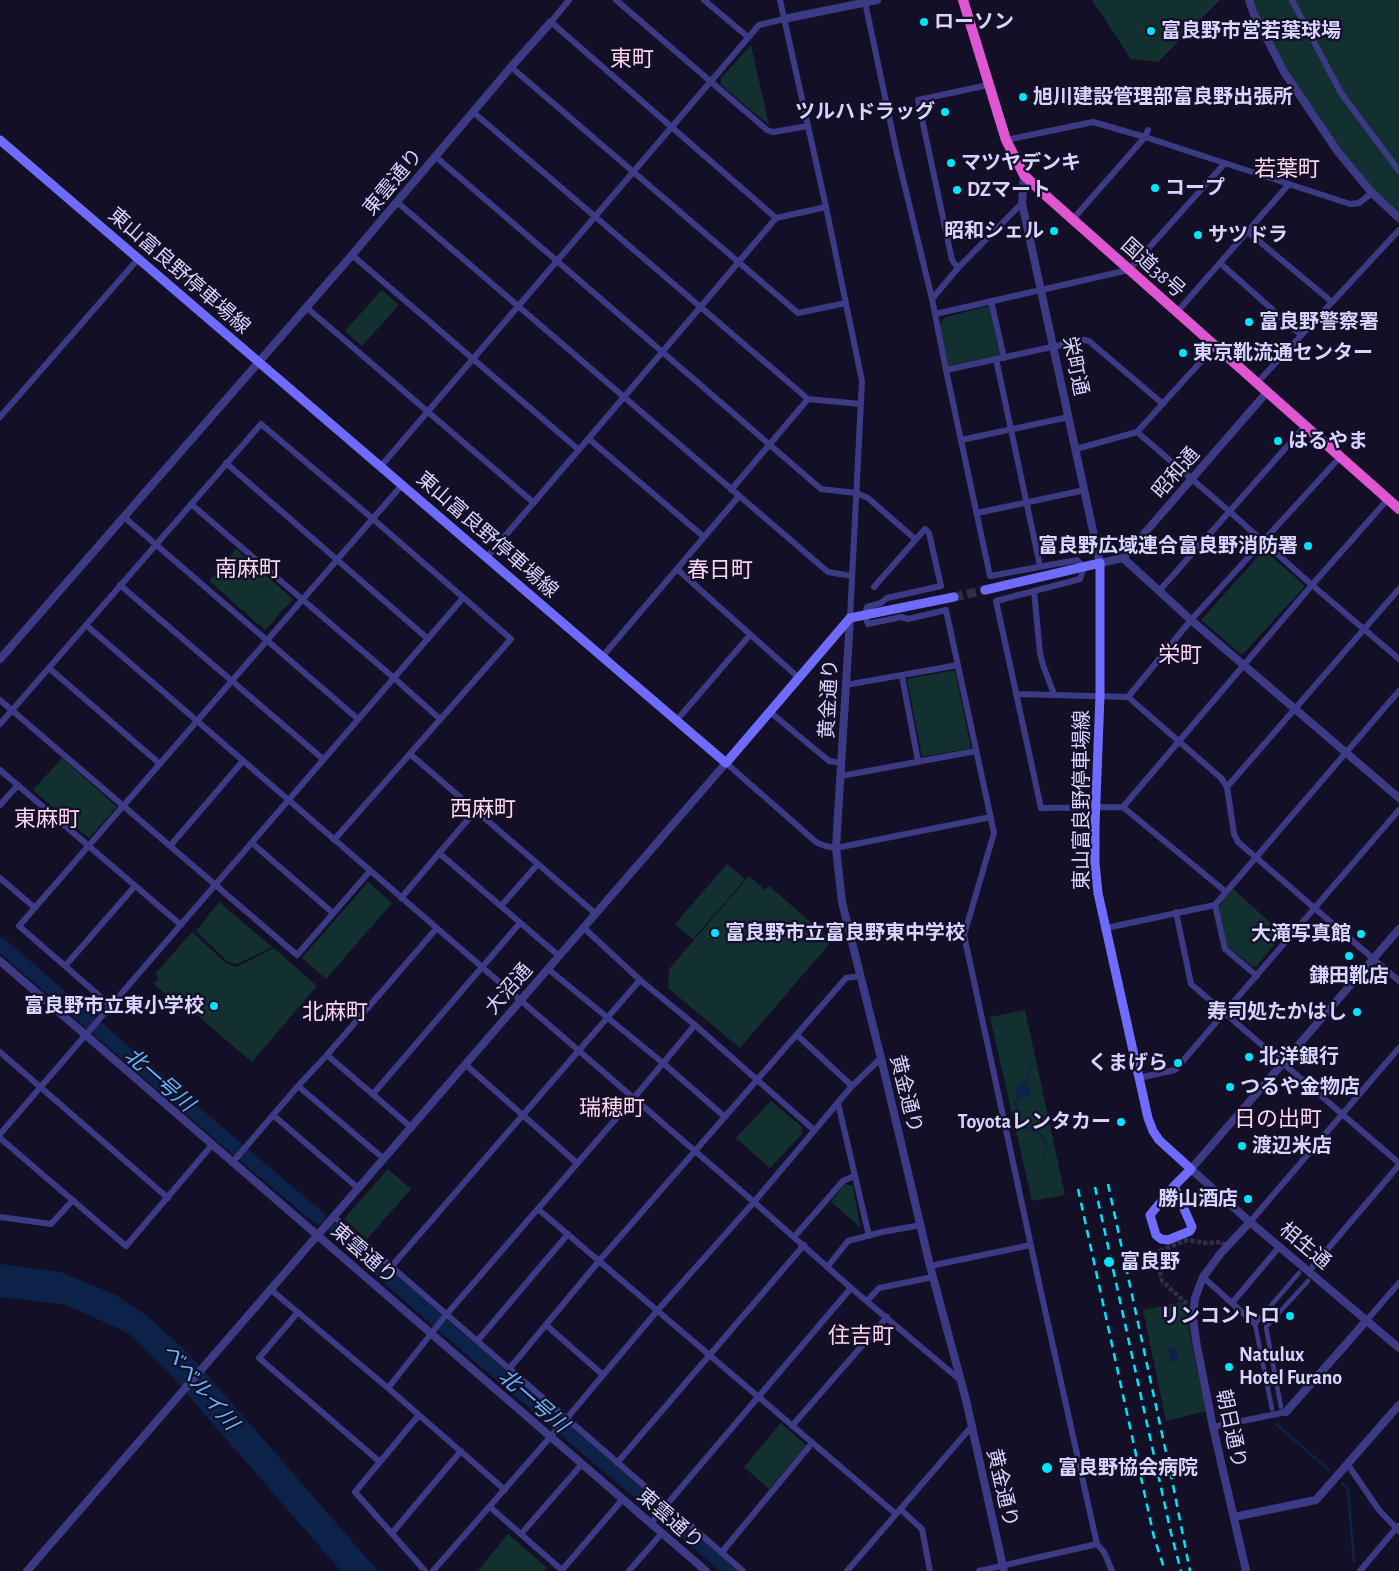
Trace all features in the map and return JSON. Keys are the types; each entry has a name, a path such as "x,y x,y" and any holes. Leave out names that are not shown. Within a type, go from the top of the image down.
{"highway":[{"name":"国道38号","path":"963,0 1006,140 1024,175 1399,509"}],"main road":[{"name":"東山富良野停車場線","path":"0,140 726,763"},
{"name":"東山富良野停車場線","path":"1100,563 1100,695 1095,808 1095,863 1098,893 1148,1118 1153,1132 1159,1140 1192,1169"},
{"path":"985,590 1100,563"},
{"path":"726,763 850,618 954,597"},
{"path":"1174,1186 1192,1227 1190,1231 1168,1240 1161,1239 1156,1235 1150,1215 1174,1186 1192,1169"}],"street":[{"path":"569,0 550,22 776,218"},
{"path":"616,0 767,130 773,132 808,126"},
{"path":"704,0 748,37"},
{"path":"780,0 862,381 850,618"},
{"path":"381,466 759,25 877,0"},
{"path":"1249,0 1250,14 1284,72 1338,152 1372,193 1399,218"},
{"path":"1292,0 1341,93 1399,171"},
{"path":"865,2 897,154 932,299 990,576 1078,560 1084,567 1080,579 996,601 1041,808 1123,807 1226,892"},
{"name":"東雲通り","path":"0,660 352,255 550,22"},
{"path":"511,66 798,313 846,303"},
{"path":"958,268 952,260 918,100 988,85"},
{"path":"472,112 808,399 861,404"},
{"path":"1006,140 1092,122 1145,137 1350,204 1359,203 1372,193"},
{"path":"1073,219 1145,137 1148,130"},
{"path":"436,157 821,489 856,494 868,498 915,539"},
{"path":"935,314 1129,270 1225,163"},
{"name":"栄町通","path":"1024,175 1022,202 1100,563"},
{"path":"1177,312 1289,184"},
{"path":"397,202 828,572 852,576"},
{"path":"932,299 958,268 1022,202"},
{"path":"487,557 701,309 776,218 826,207"},
{"path":"1257,383 1399,230"},
{"path":"1248,232 1332,302"},
{"path":"352,255 579,450"},
{"path":"0,417 138,259"},
{"path":"1220,263 1301,335"},
{"path":"991,301 1004,358"},
{"path":"306,307 534,503"},
{"path":"946,370 1084,340 1090,341 1162,404"},
{"path":"1076,449 1137,432 1215,346"},
{"path":"996,360 1040,566"},
{"name":"昭和通","path":"1123,558 1268,392"},
{"path":"731,490 808,399"},
{"path":"961,440 1069,417"},
{"path":"0,724 261,424 511,639 334,840"},
{"path":"1159,591 1306,425"},
{"path":"1137,432 1399,659"},
{"path":"589,439 704,537"},
{"path":"1128,697 1191,620 1341,456"},
{"path":"226,463 428,639"},
{"path":"111,1006 19,926 402,485"},
{"path":"977,513 1085,490"},
{"path":"602,658 739,496"},
{"path":"1123,807 1312,585 1388,499"},
{"path":"191,504 394,678 440,720"},
{"path":"124,517 358,719"},
{"path":"874,587 925,529 929,533 941,586 888,598 881,603 867,607 865,615 868,624 901,617 908,619 946,610 994,833 964,935 1097,1544 1107,1558 1112,1571"},
{"path":"1100,563 1123,558 1137,573 1191,620 1399,798"},
{"path":"677,569 799,678"},
{"path":"120,585 323,759"},
{"path":"1227,786 1399,589"},
{"path":"1034,590 1040,653 1054,694"},
{"path":"0,1134 463,598"},
{"name":"黄金通り","path":"850,618 836,848 842,902 930,1266 972,1426 1004,1568"},
{"path":"86,625 694,1152 804,1245 851,1288 960,1379"},
{"path":"676,721 750,635"},
{"path":"846,685 958,666"},
{"path":"49,668 160,764"},
{"path":"902,676 918,761"},
{"path":"1106,928 1215,905 1399,691"},
{"path":"1016,694 1128,697 1222,778 1227,786 1234,834 1238,842 1399,981"},
{"path":"0,700 297,955 370,871"},
{"path":"770,712 829,761 842,763"},
{"path":"841,776 976,751"},
{"path":"410,754 596,914"},
{"path":"170,846 243,761"},
{"path":"726,763 816,842 825,846 836,848 991,817"},
{"name":"大沼通","path":"27,1571 726,763"},
{"path":"0,770 181,925"},
{"path":"0,805 18,785"},
{"path":"400,898 476,810"},
{"path":"1138,1078 1175,1070 1399,810"},
{"path":"252,842 333,913"},
{"path":"439,853 559,956"},
{"path":"501,906 537,864"},
{"path":"0,878 35,908"},
{"path":"65,966 135,886"},
{"path":"1215,905 1224,949 1257,976"},
{"path":"1176,912 1191,984 1399,1164 1309,1271"},
{"path":"373,1094 520,922"},
{"path":"584,928 640,980 695,1025 814,1130"},
{"path":"232,1163 436,929"},
{"path":"1192,1169 1399,929"},
{"name":"東雲通り","path":"0,962 651,1523 702,1570"},
{"path":"548,969 608,1017 725,1117"},
{"path":"509,1369 599,1261 846,978 860,976"},
{"path":"391,1267 640,980"},
{"path":"388,1388 445,1317 695,1025"},
{"path":"797,1035 852,1086"},
{"path":"1250,1222 1399,1048"},
{"path":"1,1055 168,1198"},
{"path":"327,1055 412,1128"},
{"path":"433,1571 558,1429 657,1311 754,1202 852,1086 881,1058"},
{"path":"466,1065 577,1163"},
{"path":"298,1086 384,1159"},
{"path":"838,1103 869,1236"},
{"path":"273,1115 358,1188"},
{"path":"0,1138 126,1246 212,1146"},
{"name":"相生通","path":"1192,1169 1250,1222 1399,1348"},
{"path":"794,1237 843,1181 854,1176"},
{"path":"0,1217 51,1224 73,1200"},
{"path":"538,1209 812,1443 922,1529 930,1571"},
{"path":"334,1217 445,1317 509,1369 664,1506 743,1571"},
{"name":"朝日通り","path":"1246,1571 1214,1427 1193,1318 1195,1298 1203,1277 1221,1253 1250,1222"},
{"path":"828,1266 848,1241 921,1225"},
{"path":"479,1339 568,1234"},
{"path":"617,1463 804,1245"},
{"path":"930,1266 1031,1245"},
{"path":"1232,1303 1280,1246"},
{"path":"1255,1324 1299,1273"},
{"path":"867,1301 879,1288 933,1277"},
{"path":"1203,1277 1255,1324 1272,1409"},
{"path":"1284,1409 1266,1328 1308,1281"},
{"path":"1214,1427 1284,1409 1399,1283"},
{"path":"270,1288 505,1490"},
{"path":"651,1523 851,1288"},
{"path":"298,1312 259,1358 380,1462"},
{"path":"792,1426 887,1318"},
{"path":"546,1325 604,1375"},
{"path":"1234,1517 1316,1500 1399,1405"},
{"path":"419,1416 355,1492 425,1571"},
{"path":"847,1571 972,1426"},
{"path":"722,1552 812,1443"},
{"path":"392,1533 461,1451"},
{"path":"521,1534 582,1464"},
{"path":"1348,1465 1379,1510 1398,1528 1360,1571"},
{"path":"490,1507 562,1570 623,1499"},
{"path":"629,1571 662,1533"},
{"path":"979,1571 1004,1568 1097,1544"}],"green space":[{"name":"富良野市営若葉球場","path":"1092,0 1220,0 1158,62 1131,59"},
{"path":"1249,0 1399,0 1399,218 1372,193 1284,72"},
{"path":"751,45 769,125 721,85 721,78"},
{"path":"382,290 399,305 362,346 345,331"},
{"path":"989,306 1000,355 948,366 940,325 945,317"},
{"path":"236,549 293,599 265,630 209,581"},
{"path":"1264,550 1305,586 1242,655 1201,620"},
{"path":"955,670 971,748 922,757 907,679"},
{"path":"62,758 117,807 89,838 33,790"},
{"path":"727,864 745,879 693,939 675,924"},
{"path":"749,876 765,890 769,886 832,941 740,1048 668,988 669,969"},
{"path":"368,882 392,903 326,979 302,958"},
{"path":"1233,889 1283,934 1256,967 1253,967 1228,947 1218,907"},
{"path":"219,902 272,947 237,964 228,962 196,931"},
{"path":"192,932 227,964 237,967 274,948 317,986 252,1062 178,999 175,1003 154,984 159,978 155,974"},
{"path":"1025,1010 1065,1195 1032,1201 990,1017"},
{"path":"771,1101 802,1127 802,1134 770,1168 736,1138"},
{"path":"388,1169 411,1189 367,1239 344,1219"},
{"path":"845,1184 853,1186 860,1227 831,1202"},
{"path":"1181,1302 1189,1309 1191,1341 1206,1411 1166,1421 1143,1310"},
{"path":"781,1423 806,1445 769,1489 744,1467"},
{"path":"508,1534 547,1568 544,1571 478,1571"}],"water":[{"path":"1023,1084 1028,1086 1030,1091 1028,1096 1023,1098 1018,1096 1016,1091 1018,1086"},
{"name":"ベベルイ川","path":"0,1264 60,1272 114,1294 147,1316 189,1354 378,1571 341,1571 168,1372 130,1334 67,1305 0,1297"},
{"path":"1170,1346 1176,1349 1178,1358 1175,1363 1170,1360 1168,1350"}],"waterway":[{"name":"北一号川","path":"0,944 318,1217"},
{"path":"1024,1087 1030,1067"},
{"path":"1020,1094 1016,1103 1019,1120 1026,1128 1041,1134 1047,1145 1044,1156"},
{"name":"北一号川","path":"335,1230 445,1327 731,1571"},
{"path":"1276,1424 1329,1470"},
{"path":"1342,1483 1348,1489 1354,1562"}],"tunnel":[{"path":"954,597 985,590"},
{"path":"1187,1304 1162,1281 1157,1258 1160,1251 1187,1240 1206,1243 1222,1242 1227,1247"}],"railway":[{"path":"1108,1184 1190,1571"},
{"path":"1095,1187 1181,1571"},
{"path":"1078,1189 1154,1537 1165,1571"}],"place":[{"name":"ローソン","path":"924,22"},
{"name":"富良野市営若葉球場","path":"1151,31"},
{"name":"旭川建設管理部富良野出張所","path":"1023,97"},
{"name":"ツルハドラッグ","path":"945,112"},
{"name":"マツヤデンキ","path":"951,163"},
{"name":"コープ","path":"1155,188"},
{"name":"DZマート","path":"957,190"},
{"name":"昭和シェル","path":"1054,231"},
{"name":"サツドラ","path":"1198,235"},
{"name":"富良野警察署","path":"1249,322"},
{"name":"東京靴流通センター","path":"1183,353"},
{"name":"はるやま","path":"1278,441"},
{"name":"富良野広域連合富良野消防署","path":"1308,546"},
{"name":"富良野市立富良野東中学校","path":"715,933"},
{"name":"大滝写真館","path":"1361,934"},
{"name":"鎌田靴店","path":"1349,956"},
{"name":"富良野市立東小学校","path":"214,1006"},
{"name":"寿司処たかはし","path":"1357,1012"},
{"name":"北洋銀行","path":"1249,1057"},
{"name":"くまげら","path":"1178,1063"},
{"name":"つるや金物店","path":"1230,1087"},
{"name":"Toyotaレンタカー","path":"1121,1122"},
{"name":"渡辺米店","path":"1242,1146"},
{"name":"勝山酒店","path":"1248,1199"},
{"name":"富良野","path":"1109,1262"},
{"name":"リンコントロ","path":"1290,1316"},
{"name":"Natulux Hotel Furano","path":"1229,1367"},
{"name":"富良野協会病院","path":"1047,1468"}],"district":[{"name":"東町","path":"632,59"},
{"name":"若葉町","path":"1287,169"},
{"name":"南麻町","path":"248,569"},
{"name":"春日町","path":"720,570"},
{"name":"栄町","path":"1180,655"},
{"name":"西麻町","path":"483,809"},
{"name":"東麻町","path":"47,819"},
{"name":"北麻町","path":"335,1012"},
{"name":"瑞穂町","path":"612,1108"},
{"name":"日の出町","path":"1278,1119"},
{"name":"住吉町","path":"861,1336"}]}
